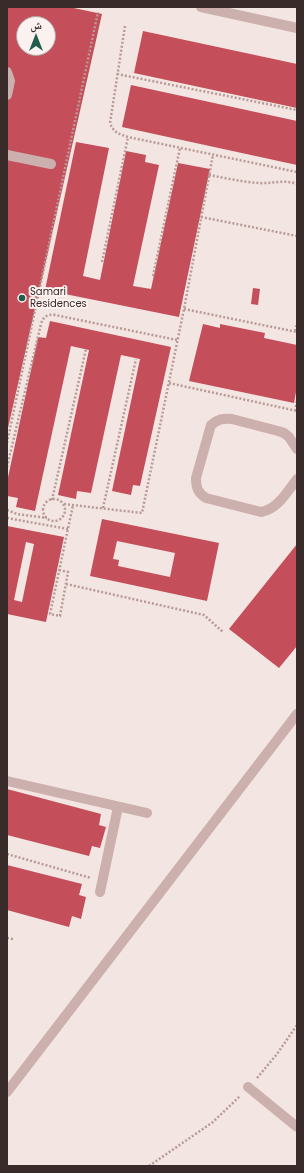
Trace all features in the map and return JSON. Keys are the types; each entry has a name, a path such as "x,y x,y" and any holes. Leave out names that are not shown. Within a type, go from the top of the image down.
{"street":[{"path":"201,7 297,28"},
{"path":"7,72 10,81 7,95"},
{"path":"7,155 51,164"},
{"path":"297,449 289,437 278,431 232,419 224,418 217,420 211,425 196,478 196,487 200,494 206,498 261,512 269,511 275,506 297,479"},
{"path":"7,1092 297,714"},
{"path":"7,781 147,813"},
{"path":"100,892 118,807"},
{"path":"248,1087 297,1127"}],"path":[{"path":"7,443 98,12"},
{"path":"125,26 110,123 116,132 128,137 297,172"},
{"path":"117,74 297,110"},
{"path":"102,262 128,137"},
{"path":"153,276 180,148"},
{"path":"47,518 44,515 44,507 49,501 52,500 61,501 64,504 142,513 184,309 213,155"},
{"path":"209,175 259,183 292,182 297,184"},
{"path":"201,217 297,236"},
{"path":"184,309 296,332 297,323"},
{"path":"7,467 42,320 46,316 50,314 177,340"},
{"path":"52,500 86,349"},
{"path":"103,508 136,359"},
{"path":"168,383 296,411 297,400"},
{"path":"7,510 16,514 47,518 55,521 63,517 65,509 64,504"},
{"path":"59,570 68,572 60,616 50,614 59,570 73,505"},
{"path":"7,518 68,529"},
{"path":"66,584 204,615 224,632"},
{"path":"7,854 102,882"},
{"path":"7,938 13,939"},
{"path":"149,1166 213,1122 248,1087 277,1054 297,1025"}],"building":[{"name":"Samari Residences","path":"7,7 69,7 102,14 8,428"},
{"path":"143,31 297,64 297,108 134,73"},
{"path":"131,85 297,121 297,165 122,127"},
{"path":"76,142 109,148 83,276 100,280 126,151 146,155 145,162 159,165 133,286 151,289 178,163 210,169 179,317 45,290"},
{"path":"253,288 260,289 258,305 251,304"},
{"path":"50,321 171,347 140,486 133,485 131,495 112,491 140,359 121,355 91,493 77,491 76,499 58,495 89,350 71,346 35,511 16,507 18,498 7,496 7,482 38,337 46,338"},
{"path":"203,324 220,328 220,324 265,333 264,338 297,345 297,387 294,403 189,381"},
{"path":"102,519 219,543 207,601 90,576","holes":["117,541 175,553 170,577 118,566 119,560 113,559"]},
{"path":"7,526 64,537 46,622 7,614","holes":["26,542 34,544 22,602 14,600"]},
{"path":"297,544 297,646 279,668 229,629"},
{"path":"7,789 101,814 99,825 106,827 100,848 92,846 89,856 7,835"},
{"path":"7,865 82,884 79,895 86,897 81,919 72,916 69,927 7,910"}],"place":[{"name":"Samari Residences","path":"22,298"}]}
